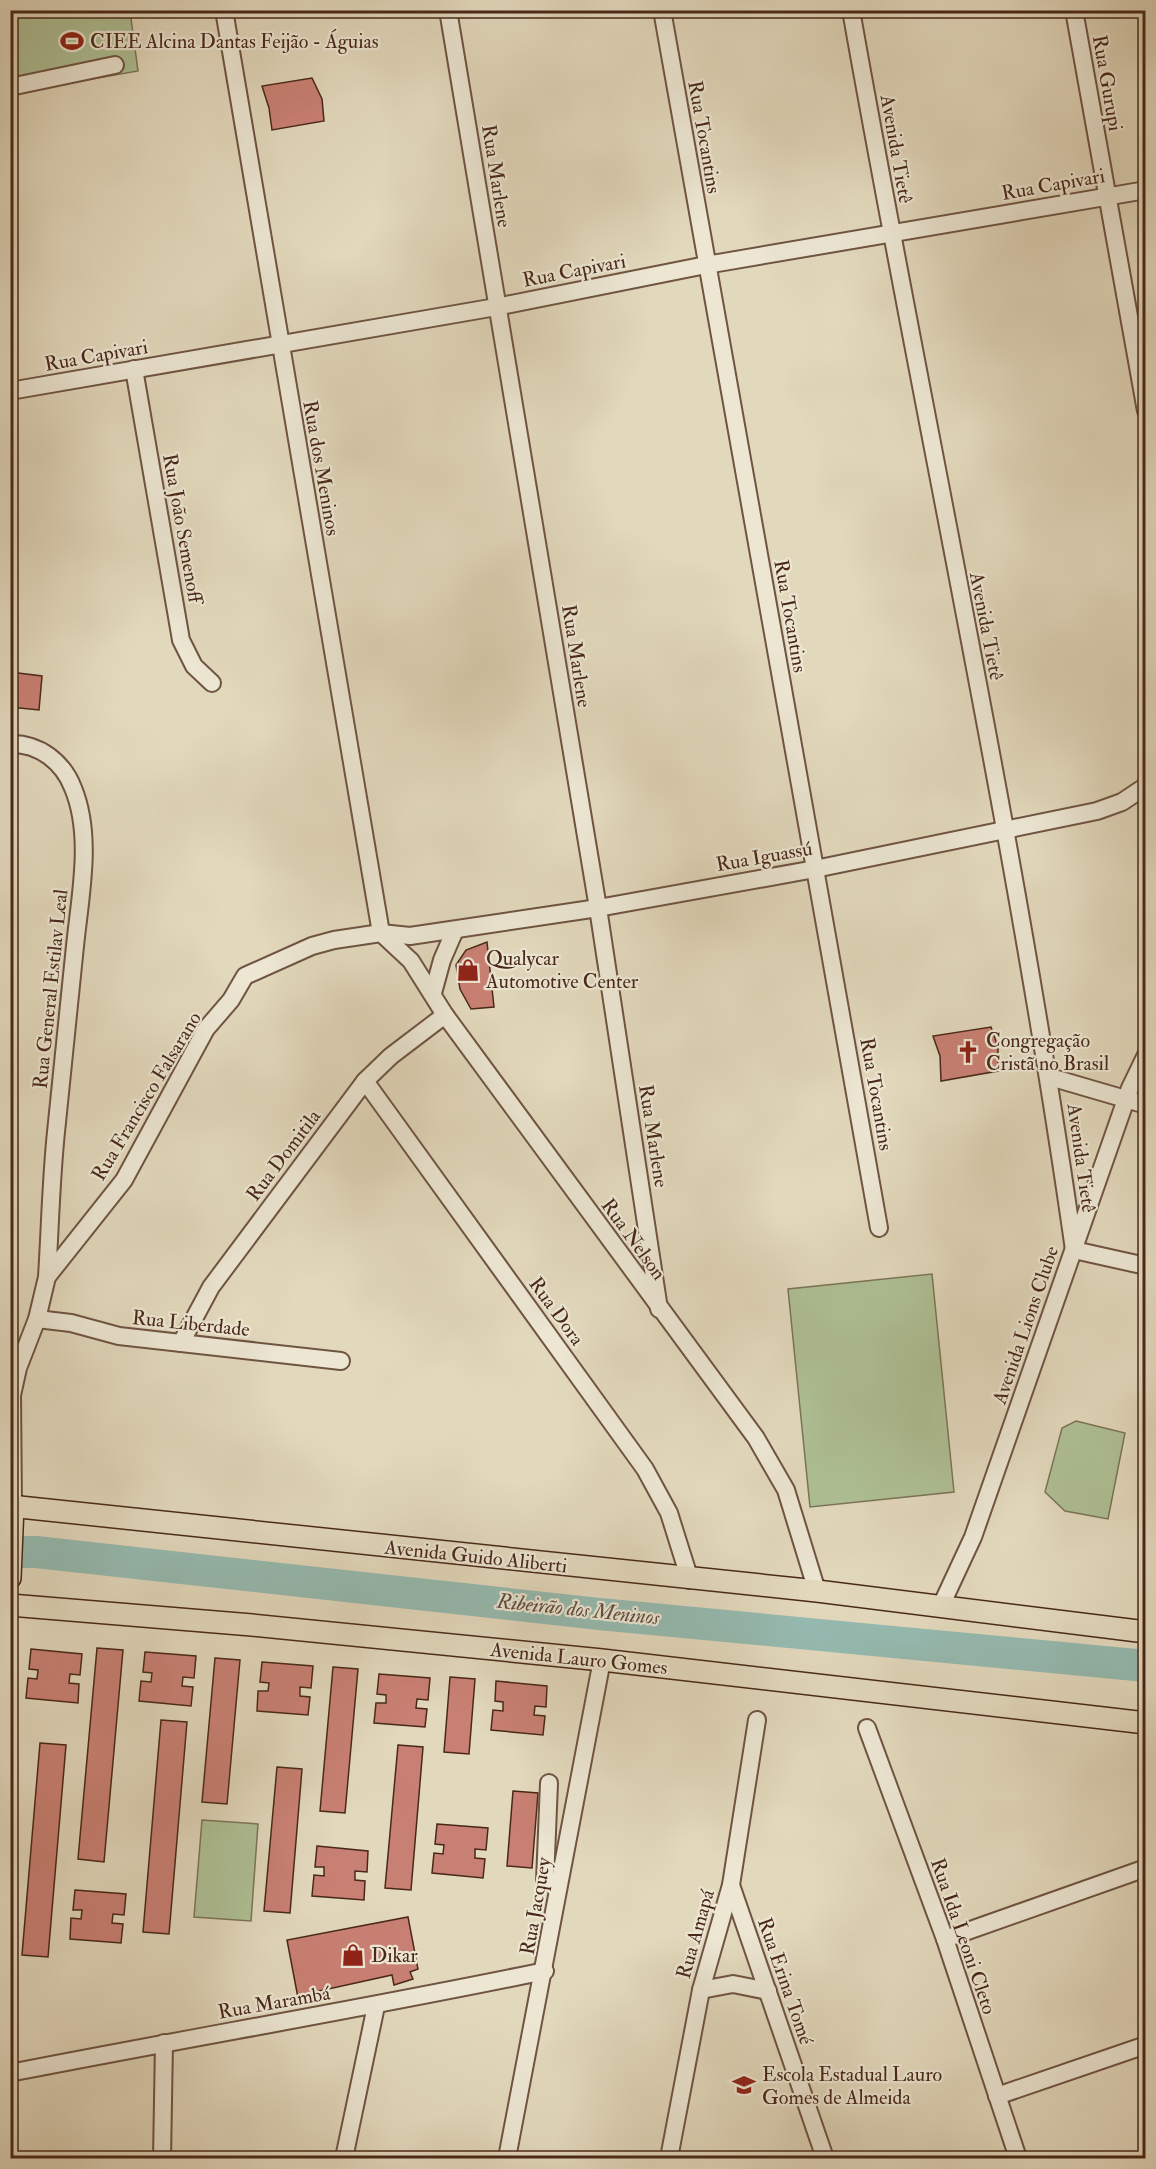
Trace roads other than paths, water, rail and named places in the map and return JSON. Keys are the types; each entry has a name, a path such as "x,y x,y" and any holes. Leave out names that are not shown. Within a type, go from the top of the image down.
{"main road":[{"name":"Avenida Guido Aliberti","path":"12,1512 817,1591 940,1608"},
{"path":"10,1578 12,1512"},
{"name":"Avenida Lauro Gomes","path":"10,1605 252,1625 602,1660 1146,1723"},
{"path":"940,1608 1146,1632"}],"street":[{"name":"Rua dos Meninos","path":"224,10 279,345 381,933"},
{"name":"Rua Marlene","path":"448,10 598,908 659,1309"},
{"name":"Rua Tocantins","path":"662,10 879,1228"},
{"name":"Avenida Tietê","path":"851,10 890,234 1006,830 1050,1077 1074,1250"},
{"name":"Rua Gurupi","path":"1074,10 1146,411"},
{"path":"10,87 115,65"},
{"name":"Rua Capivari","path":"10,391 496,307 706,265 1146,190"},
{"name":"Rua João Semenoff","path":"134,369 181,640 194,666 212,683"},
{"name":"Rua General Estilav Leal","path":"10,744 49,754 61,766 74,788 83,839 82,881 56,1131 47,1277"},
{"name":"Rua Iguassú","path":"381,933 410,936 455,930 598,908 815,869 1097,811 1122,802 1146,786"},
{"path":"433,993 442,960 455,930"},
{"name":"Rua Nelson","path":"381,933 411,961 445,1015 756,1438 774,1468 798,1524 817,1591"},
{"name":"Rua Francisco Falsarano","path":"12,1512 12,1395 18,1368 37,1319 47,1277 124,1180 206,1029 231,1000 245,976 312,946 381,933"},
{"name":"Rua Domitila","path":"181,1342 211,1287 365,1081 391,1056 445,1015"},
{"name":"Avenida Lions Clube","path":"940,1608 973,1537 1126,1101 1146,1055"},
{"path":"1050,1077 1146,1105"},
{"name":"Rua Dora","path":"365,1081 645,1469 669,1513 690,1580"},
{"path":"1074,1250 1146,1266"},
{"name":"Rua Liberdade","path":"37,1319 71,1323 119,1336 341,1361"},
{"name":"Rua Jacquey","path":"507,2158 545,1971 602,1660"},
{"name":"Rua Amapá","path":"669,2158 701,1990 731,1885 757,1720"},
{"name":"Rua Ida Leoni Cleto","path":"867,1728 945,1939 1018,2158"},
{"path":"544,1881 549,1783"},
{"path":"945,1939 1146,1868"},
{"name":"Rua Erina Tomé","path":"731,1885 825,2158"},
{"name":"Rua Marambá","path":"10,2073 376,2006 545,1971"},
{"path":"701,1990 733,1984 768,1991"},
{"path":"344,2158 376,2006"},
{"path":"162,2158 164,2043"},
{"path":"997,2096 1146,2045"}],"waterway":[{"name":"Ribeirão dos Meninos","path":"10,1552 36,1552 599,1614 1146,1666"}],"place":[{"name":"CIEE Alcina Dantas Feijão - Águias","path":"72,41"},
{"name":"Qualycar Automotive Center","path":"468,970"},
{"name":"Congregação Cristã no Brasil","path":"968,1052"},
{"name":"Dikar","path":"353,1955"},
{"name":"Escola Estadual Lauro Gomes de Almeida","path":"744,2085"}]}
